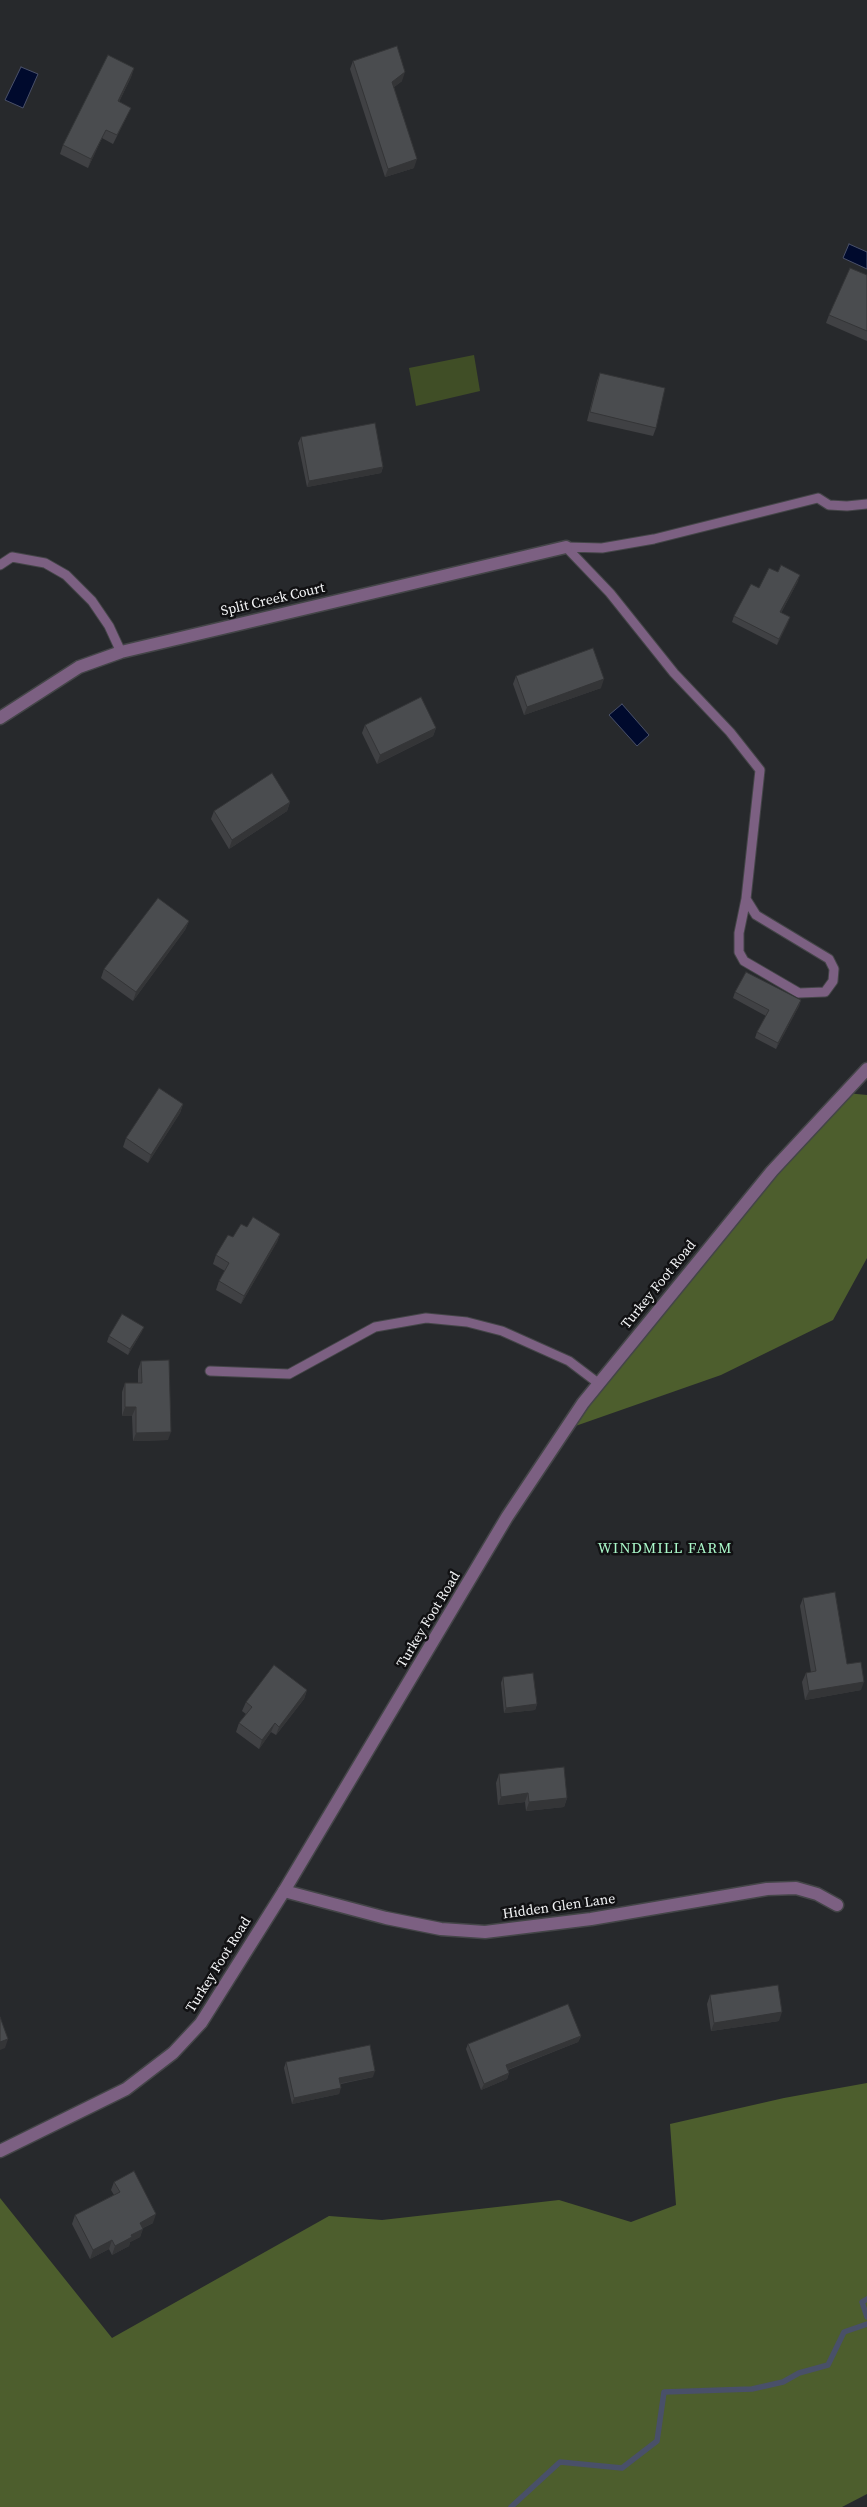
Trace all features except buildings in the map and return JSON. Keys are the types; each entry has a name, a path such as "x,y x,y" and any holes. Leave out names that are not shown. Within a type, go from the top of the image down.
{"street":[{"name":"Split Creek Court","path":"2,712 79,667 121,652 566,547"},
{"name":"Turkey Foot Road","path":"0,2151 126,2089 173,2053 201,2023 284,1891 507,1517 564,1430 598,1383 772,1171 867,1069"},
{"name":"Hidden Glen Lane","path":"284,1891 386,1918 440,1929 486,1932 591,1919 767,1889 796,1888 817,1894 837,1905"}],"lane":[{"path":"566,547 602,548 654,539 818,498 829,505 867,504"},
{"path":"566,547 610,593 674,673 730,732 760,770 746,899 739,933 739,952 744,960 799,993 825,992 833,981 834,970 829,959 756,914 746,899"},
{"path":"0,565 12,557 45,563 66,576 92,600 110,626 121,652"},
{"path":"210,1371 289,1374 375,1327 426,1318 467,1322 502,1331 569,1361 598,1383"}],"green space":[{"path":"474,355 480,391 416,406 409,368"},
{"path":"846,1093 867,1095 867,1258 833,1320 721,1375 564,1430 588,1395"},
{"path":"867,2083 867,2494 842,2507 0,2507 0,2198 112,2338 329,2216 382,2220 559,2200 631,2222 676,2205 670,2124 784,2098"}],"water":[{"path":"21,67 38,74 23,108 5,100"},
{"path":"849,244 867,252 867,269 843,258"},
{"path":"622,704 649,735 637,746 609,715"}],"waterway":[{"path":"867,2299 862,2302 867,2317"},
{"path":"511,2507 560,2462 622,2468 657,2441 664,2392 752,2389 783,2382 799,2373 828,2365 844,2332 867,2324"}],"district":[{"name":"WINDMILL FARM","path":"665,1549"}]}
